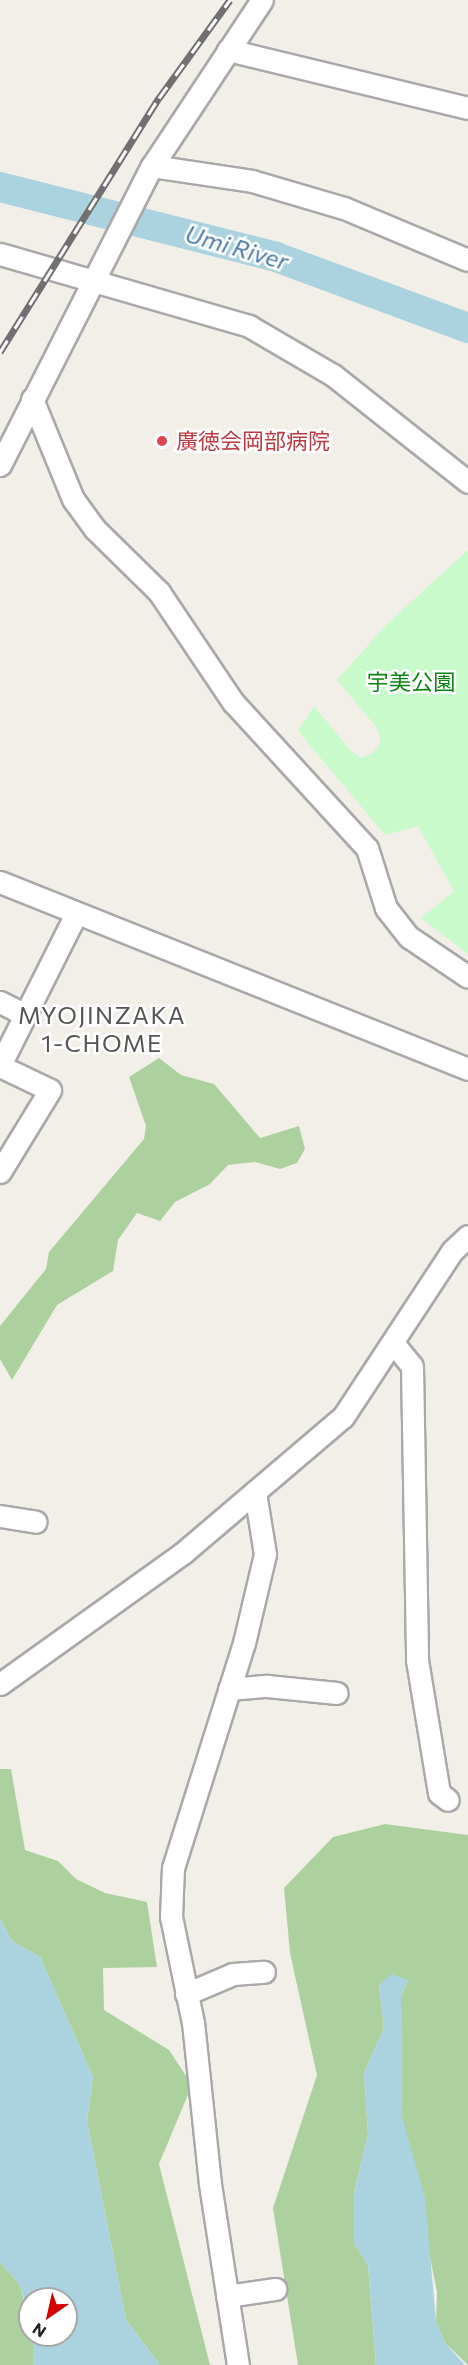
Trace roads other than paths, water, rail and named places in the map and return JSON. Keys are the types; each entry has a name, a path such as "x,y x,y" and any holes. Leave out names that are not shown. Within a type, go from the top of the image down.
{"street":[{"path":"0,465 103,255 150,171 262,0"},
{"path":"228,50 468,108"},
{"path":"150,171 252,181 344,208 468,260"},
{"path":"0,254 89,283 249,326 333,375 468,482"},
{"path":"32,399 73,499 95,529 159,592 233,702 367,848 386,908 409,937 468,977"},
{"path":"0,882 468,1069"},
{"path":"0,1172 50,1090 0,1066 76,914"},
{"path":"0,1002 26,1014"},
{"path":"0,1684 183,1553 343,1418 394,1344 452,1251 468,1236"},
{"path":"394,1344 412,1366 417,1660 440,1793 448,1800"},
{"path":"238,2365 186,1995 171,1917 173,1868 229,1689 265,1554 255,1492"},
{"path":"0,1516 36,1522"},
{"path":"229,1689 267,1686 338,1693"},
{"path":"186,1995 233,1974 264,1972"},
{"path":"227,2296 275,2289"}],"water":[{"path":"0,1919 12,1941 40,1957 93,2077 87,2121 126,2320 160,2365 33,2365 33,2347 78,2347 78,2287 21,2287 0,2262"},
{"path":"392,1974 408,1980 401,1997 402,2117 425,2198 436,2321 445,2343 465,2365 376,2365 368,2265 354,2243 354,2193 368,2135 364,2073 384,2028 379,1985"}],"waterway":[{"name":"Umi River","path":"0,187 276,257 468,328"}],"railway":[{"path":"0,352 159,98 230,0"}],"place":[{"name":"廣徳会岡部病院","path":"162,441"}],"district":[{"name":"MYOJINZAKA 1-CHOME","path":"102,1029"}],"park label":[{"name":"宇美公園","path":"411,682"}]}
